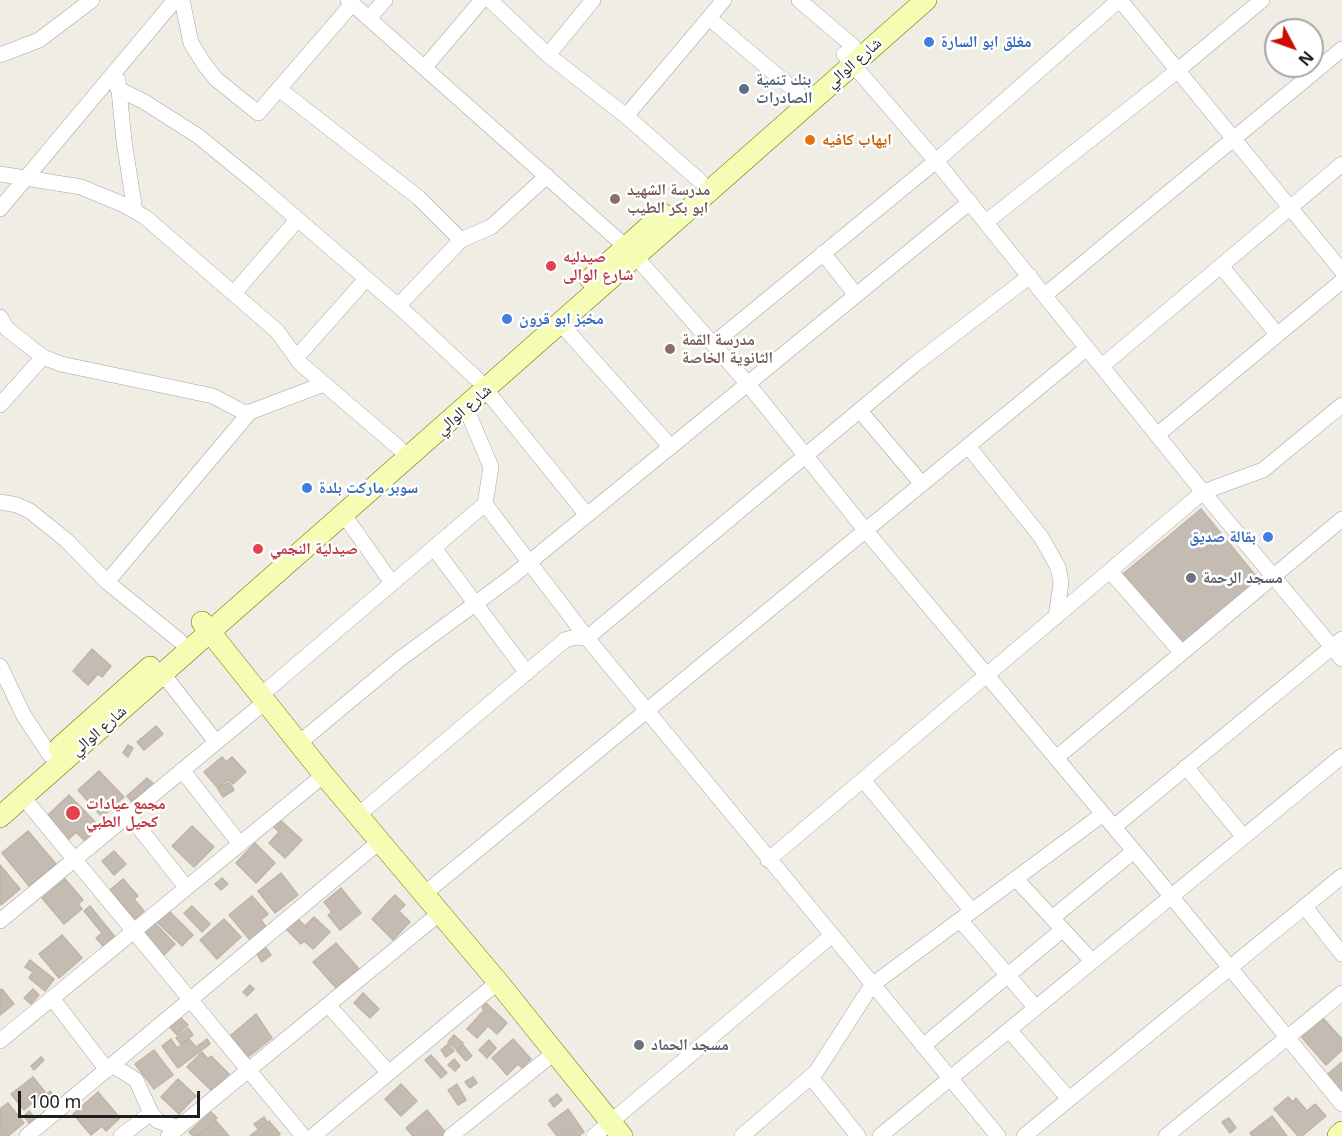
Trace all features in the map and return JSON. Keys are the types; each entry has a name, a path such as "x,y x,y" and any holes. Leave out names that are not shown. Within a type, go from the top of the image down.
{"street":[{"path":"0,55 39,40 92,0"},
{"path":"0,209 118,65 175,0"},
{"path":"182,0 191,43 216,79 258,113 350,2 631,252 748,384 866,531 1134,850 1342,1104"},
{"path":"369,18 385,0"},
{"path":"425,67 483,0"},
{"path":"490,0 548,54 626,116 700,181"},
{"path":"548,54 593,0"},
{"path":"626,116 724,0"},
{"path":"799,0 850,55 1203,492 1273,576 1339,648 1114,826"},
{"name":"شارع الوالي","path":"0,799 180,640 206,627 344,515 466,408 482,385 850,55 907,0"},
{"name":"شارع الوالي","path":"0,817 163,674 206,627 399,448 561,324 700,181 799,94 926,0"},
{"path":"713,344 936,161 1120,0 1342,271"},
{"path":"986,222 1177,71 1262,0"},
{"path":"709,18 799,94"},
{"path":"1045,295 1342,49"},
{"path":"118,65 118,89 135,211"},
{"path":"118,89 143,101 198,136 398,306 482,385 587,515"},
{"path":"279,89 391,175 461,240"},
{"path":"1102,366 1342,164"},
{"path":"0,174 81,187 135,211 278,331 297,358 399,448"},
{"path":"398,306 461,240 491,227 548,176"},
{"path":"298,743 400,659 528,563 970,202"},
{"path":"234,293 297,220"},
{"path":"823,253 856,295"},
{"path":"1221,266 1277,334"},
{"path":"358,815 566,640 575,637 587,638 860,411 1030,276"},
{"path":"297,358 366,279"},
{"path":"1158,435 1342,280"},
{"path":"0,317 7,329 43,357 61,364 213,396 243,412 250,412 324,384"},
{"path":"561,324 671,447"},
{"path":"424,894 1088,348"},
{"path":"0,405 43,357"},
{"path":"768,860 1203,492 1263,470 1342,405"},
{"path":"0,921 216,742 392,583 485,504 491,467 466,408"},
{"path":"860,411 922,484"},
{"path":"107,582 250,412"},
{"path":"968,446 1035,530 1058,567 1061,583 1056,617"},
{"path":"0,502 17,505 30,511 66,540 107,582 180,640"},
{"path":"485,504 587,638 998,1136"},
{"path":"344,515 392,583"},
{"path":"1056,758 1342,519"},
{"path":"434,548 527,673"},
{"path":"1110,571 1181,652"},
{"path":"206,627 379,842 498,982 554,1053 609,1132 831,936"},
{"path":"0,666 24,716 50,755"},
{"path":"163,674 216,742"},
{"path":"880,1136 1342,756"},
{"path":"1186,767 1244,836"},
{"path":"182,770 240,844"},
{"path":"0,1041 324,775"},
{"path":"864,781 966,915 1008,975 1036,1008"},
{"path":"23,797 303,1136"},
{"path":"742,1136 821,1067 872,985 1103,814"},
{"path":"129,815 186,887"},
{"path":"27,1136 379,842"},
{"path":"1052,918 1134,850"},
{"path":"1024,1136 1342,876"},
{"path":"1016,879 1092,961"},
{"path":"1305,907 1342,954"},
{"path":"52,998 109,1067 136,1080 151,1113 173,1132 440,913"},
{"path":"923,1046 1062,930"},
{"path":"313,1136 498,982"},
{"path":"1166,1136 1342,993"},
{"path":"329,1006 389,1073"},
{"path":"1009,1030 1069,1099"},
{"path":"451,1136 554,1053"},
{"path":"811,1077 858,1136"},
{"path":"121,1136 151,1113"},
{"path":"1338,1136 1342,1132"}],"building":[{"name":"مسجد الرحمة","path":"1201,509 1260,581 1182,646 1123,574"},
{"path":"92,649 111,666 102,677 98,674 88,685 73,671"},
{"path":"156,726 163,734 144,750 137,742"},
{"path":"128,745 133,748 128,757 123,753"},
{"path":"222,757 226,762 232,757 246,772 233,784 229,779 218,788 204,772"},
{"path":"99,771 124,797 102,817 78,790"},
{"path":"147,778 153,783 132,802 127,796"},
{"path":"229,782 234,790 223,797 218,789"},
{"path":"69,795 100,827 85,841 76,832 67,841 45,818"},
{"path":"278,818 302,840 285,858 269,843 279,832 272,825"},
{"path":"192,826 214,847 194,867 172,846"},
{"path":"28,831 56,864 29,886 2,853"},
{"path":"255,843 275,863 256,883 236,863"},
{"path":"114,851 126,864 114,875 102,861"},
{"path":"0,865 20,889 1,905 0,904"},
{"path":"281,873 298,895 275,913 258,891"},
{"path":"222,878 228,884 221,890 215,884"},
{"path":"65,879 83,900 78,904 82,909 64,924 42,898"},
{"path":"123,879 138,896 134,899 144,911 135,919 110,890"},
{"path":"341,888 361,913 340,930 328,915 332,912 324,902"},
{"path":"395,895 405,905 399,911 410,922 393,940 372,919"},
{"path":"252,896 268,914 261,920 266,927 250,940 229,915"},
{"path":"90,906 115,937 103,946 96,938 102,933 84,911"},
{"path":"192,906 210,924 202,932 184,913"},
{"path":"168,910 193,935 182,946 157,922"},
{"path":"314,917 330,932 313,949 304,941 301,944 286,929 297,918 305,926"},
{"path":"224,919 241,937 217,959 200,940"},
{"path":"154,922 175,944 163,956 142,933"},
{"path":"62,935 82,958 59,978 39,954"},
{"path":"336,943 359,969 337,989 313,962"},
{"path":"266,948 271,955 262,962 257,954"},
{"path":"30,960 54,979 45,991 29,978 33,972 25,967"},
{"path":"250,985 254,989 247,996 243,992"},
{"path":"2,989 14,1004 0,1015 0,990"},
{"path":"33,989 39,995 31,1004 24,998"},
{"path":"363,993 379,1009 370,1018 354,1003"},
{"path":"486,1003 507,1023 497,1034 488,1026 477,1038 467,1029 484,1010 482,1008"},
{"path":"256,1014 272,1038 248,1057 231,1035"},
{"path":"1320,1015 1342,1039 1342,1050 1326,1065 1299,1034"},
{"path":"179,1016 188,1025 177,1035 168,1025"},
{"path":"188,1028 193,1035 181,1044 176,1038"},
{"path":"454,1035 463,1043 457,1050 448,1042"},
{"path":"171,1039 177,1048 189,1039 196,1047 207,1039 210,1044 178,1068 162,1046"},
{"path":"513,1039 531,1059 522,1068 518,1064 507,1075 492,1058"},
{"path":"489,1040 496,1048 487,1058 479,1050"},
{"path":"448,1044 454,1051 446,1057 441,1050"},
{"path":"463,1045 472,1056 466,1061 457,1051"},
{"path":"154,1050 173,1075 154,1089 135,1064"},
{"path":"202,1052 208,1059 211,1056 229,1074 212,1091 187,1067"},
{"path":"431,1055 447,1073 441,1078 425,1060"},
{"path":"41,1057 44,1060 34,1070 31,1066"},
{"path":"454,1059 460,1066 455,1071 448,1065"},
{"path":"1342,1062 1342,1097 1324,1077"},
{"path":"33,1077 45,1092 24,1110 11,1094"},
{"path":"473,1077 477,1083 470,1088 465,1082"},
{"path":"178,1079 196,1096 179,1114 161,1097"},
{"path":"401,1084 417,1101 401,1116 385,1099"},
{"path":"457,1084 466,1100 458,1105 448,1090"},
{"path":"50,1091 55,1097 49,1102 44,1096"},
{"path":"98,1092 120,1118 106,1131 102,1126 91,1135 73,1114"},
{"path":"557,1094 562,1100 554,1107 549,1100"},
{"path":"1288,1097 1293,1102 1296,1098 1307,1111 1315,1104 1326,1116 1302,1136 1298,1136 1274,1109"},
{"path":"8,1103 24,1123 8,1136 0,1136 0,1109"},
{"path":"568,1109 584,1132 579,1136 557,1136 548,1124"},
{"path":"427,1110 446,1133 443,1136 413,1136 406,1128"},
{"path":"29,1111 35,1118 29,1123 24,1116"},
{"path":"211,1112 217,1118 197,1136 193,1136 189,1132"},
{"path":"1272,1116 1287,1136 1252,1136 1250,1133"},
{"path":"264,1117 267,1122 258,1129 254,1124"},
{"path":"1229,1118 1236,1128 1230,1133 1222,1122"},
{"path":"216,1121 229,1136 198,1136"},
{"path":"269,1121 280,1134 278,1136 250,1136"}],"place":[{"name":"مغلق ابو السارة","path":"929,42"},
{"name":"بنك تنمية الصادرات","path":"744,89"},
{"name":"ايهاب كافيه","path":"810,140"},
{"name":"مدرسة الشهيد ابو بكر الطيب","path":"615,199"},
{"name":"صيدليه شارع الوالى","path":"551,266"},
{"name":"مخبز ابو قرون","path":"507,319"},
{"name":"مدرسة القمة الثانوية الخاصة","path":"670,349"},
{"name":"سوبر ماركت بلدة","path":"307,488"},
{"name":"بقالة صديق","path":"1268,537"},
{"name":"صيدلية النجمي","path":"258,549"},
{"name":"مسجد الرحمة","path":"1191,578"},
{"name":"مجمع عيادات كحيل الطبي","path":"73,813"},
{"name":"مسجد الحماد","path":"639,1045"}]}
